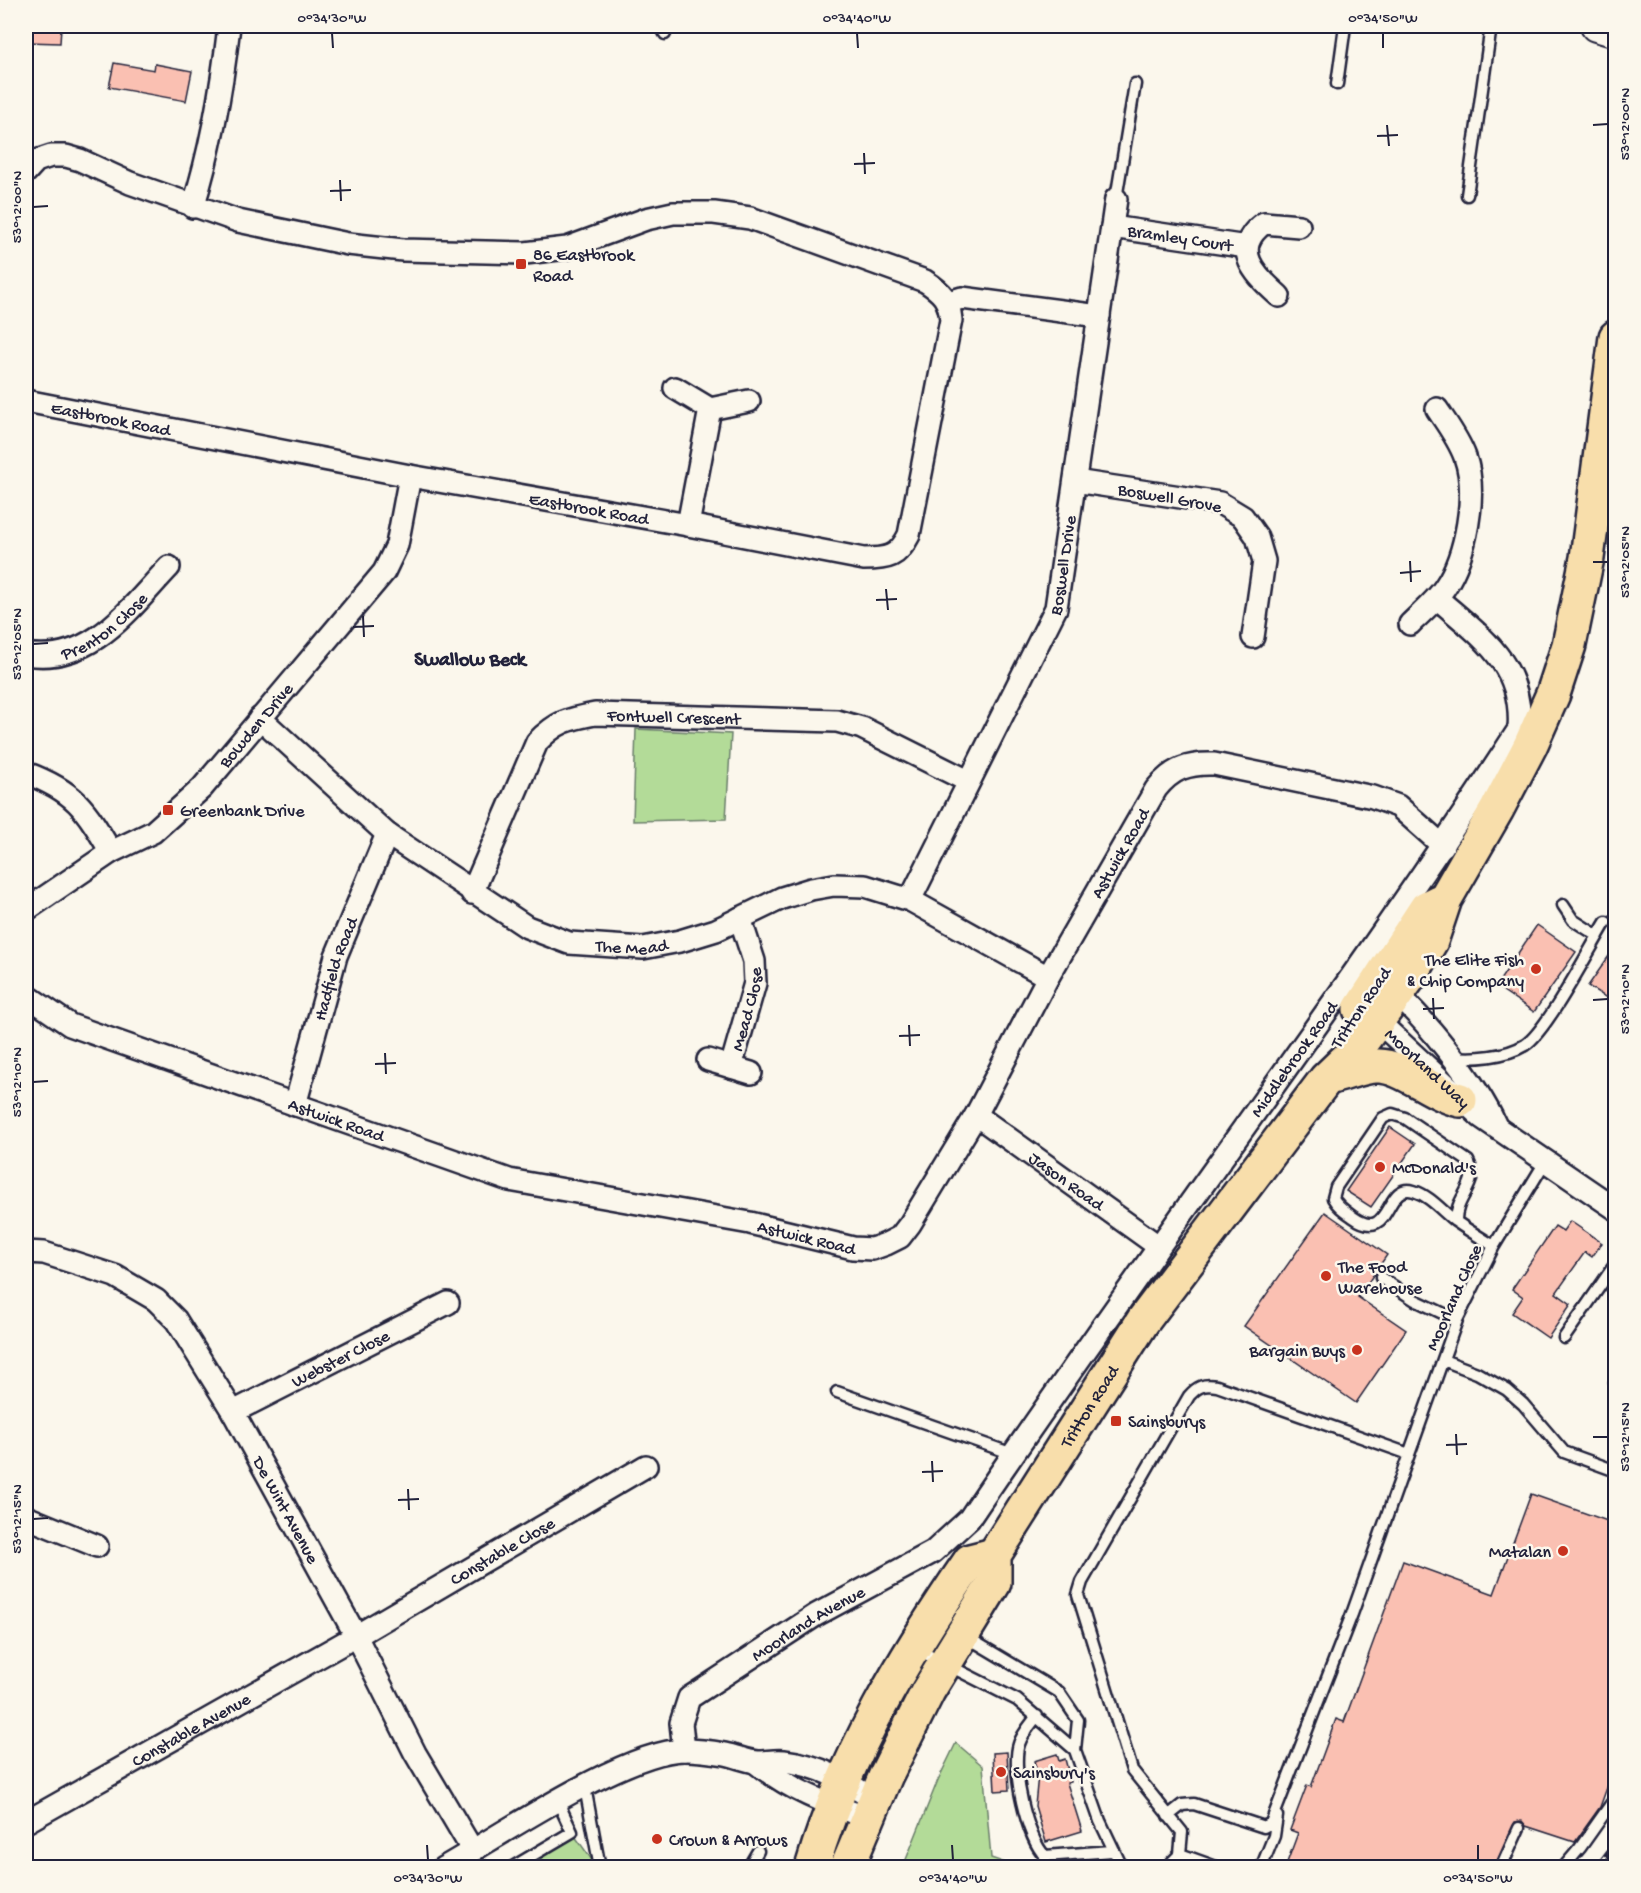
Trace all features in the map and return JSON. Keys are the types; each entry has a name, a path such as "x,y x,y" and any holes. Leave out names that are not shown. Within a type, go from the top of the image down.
{"main road":[{"path":"1596,26 1616,32"},
{"name":"Tritton Road","path":"812,1868 838,1793 873,1716 994,1583 994,1555 1143,1321 1326,1078 1355,1051 1378,1000 1431,941 1445,899 1530,746 1569,645 1587,558 1616,337"},
{"path":"1326,1078 1376,1065 1383,1066 1413,1078 1446,1097 1460,1100"},
{"name":"Tritton Road","path":"847,1868 944,1639"}],"street":[{"path":"193,207 207,162 222,85 229,26"},
{"path":"26,172 36,162 51,156 66,156 193,207 238,221 348,244 403,250 525,253 567,248 646,219 673,213 714,213 750,218 925,281 939,290 949,302 962,298 1099,316"},
{"name":"Boswell Drive","path":"910,900 1056,608 1116,199"},
{"name":"Bramley Court","path":"1279,296 1256,273 1247,256 1247,247 1264,224 1299,226"},
{"name":"Bramley Court","path":"1112,227 1247,247"},
{"name":"Eastbrook Road","path":"26,401 410,476 864,559 892,556 902,548 909,535 950,335 949,302"},
{"path":"675,388 710,409 749,401"},
{"path":"688,525 710,409"},
{"path":"1410,624 1437,598 1457,565 1462,549 1470,483 1464,454 1437,409"},
{"name":"Bowden Drive","path":"26,910 111,852 153,832 194,796 384,572 397,545 410,476"},
{"name":"Boswell Grove","path":"1075,481 1220,503 1243,517 1257,537 1264,561 1253,637"},
{"name":"Prenton Close","path":"26,654 55,654 87,645 110,629 169,567"},
{"name":"Middlebrook Road","path":"969,1519 1158,1246 1443,846 1519,729 1517,694 1511,673 1498,653 1437,598"},
{"name":"Fontwell Crescent","path":"472,893 537,742 551,727 570,719 595,714 837,721 862,728 968,781"},
{"name":"The Mead","path":"260,718 387,834 526,927 569,943 643,948 680,941 740,918 782,898 834,885 865,886 910,900 1048,977"},
{"name":"Astwick Road","path":"26,995 70,1025 509,1180 750,1223 853,1248 872,1249 900,1237 910,1224 976,1115 1048,977 1156,789 1165,778 1179,768 1196,763 1214,764 1373,797 1398,806 1443,846"},
{"path":"26,773 53,783 73,796 111,852"},
{"name":"Hadfield Road","path":"295,1105 336,956 387,834"},
{"name":"Mead Close","path":"708,1060 741,1070 755,983 754,961 740,918"},
{"name":"Moorland Way","path":"1378,1000 1450,1057 1488,1107 1496,1127"},
{"name":"Moorland Way","path":"1378,1000 1460,1100 1545,1162 1616,1209"},
{"name":"Jason Road","path":"976,1115 1158,1246"},
{"name":"De Wint Avenue","path":"26,1252 44,1253 116,1276 156,1300 176,1320 233,1412 356,1636 415,1753 473,1851"},
{"name":"Webster Close","path":"233,1412 448,1303"},
{"name":"Constable Close","path":"356,1636 646,1466"},
{"path":"26,1517 97,1546"},
{"name":"Moorland Avenue","path":"684,1750 681,1723 689,1698 816,1614 933,1552 969,1519"},
{"name":"Constable Avenue","path":"26,1822 356,1636"},
{"path":"443,1868 634,1761 684,1750 725,1754 755,1762 781,1760 807,1764 838,1793 871,1809"},
{"path":"755,1762 775,1778 838,1793 871,1809"}],"lane":[{"path":"1337,84 1345,26"},
{"path":"1467,195 1491,26"},
{"path":"1116,199 1135,84"},
{"path":"1563,905 1574,920 1598,936"},
{"path":"1450,1057 1474,1059 1525,1044 1541,1028 1606,922"},
{"path":"1455,1221 1455,1208 1473,1179 1473,1170 1468,1161 1405,1118 1392,1114 1383,1118 1336,1187 1334,1198 1338,1206 1363,1224 1372,1225 1380,1221 1394,1199 1403,1191 1412,1190 1428,1198 1455,1221 1494,1246"},
{"name":"Moorland Close","path":"1279,1804 1352,1614 1457,1320 1494,1246 1545,1162"},
{"path":"1564,1338 1616,1263"},
{"path":"1381,1278 1415,1300 1457,1320"},
{"path":"1443,1360 1478,1373 1507,1390 1523,1404 1564,1452 1616,1471"},
{"path":"1166,1868 1180,1854 1182,1832 1132,1770 1078,1595 1082,1582 1189,1396 1205,1384 1217,1386 1409,1454"},
{"path":"837,1392 1012,1454"},
{"path":"944,1639 999,1690 1037,1716 1075,1750"},
{"path":"944,1639 1059,1692 1078,1720 1075,1750 1112,1851 1120,1863 1128,1868"},
{"path":"1037,1716 1018,1744 1021,1797 1037,1848 1045,1856 1112,1851"},
{"path":"585,1787 600,1868"},
{"path":"1563,1868 1616,1797"},
{"path":"511,1868 572,1832 558,1802"},
{"path":"1168,1816 1182,1805 1194,1804 1268,1827 1279,1804"},
{"path":"1261,1868 1274,1836 1279,1804"},
{"path":"1501,1868 1518,1828"},
{"path":"747,1868 758,1851"},
{"path":"1180,1854 1219,1868"}],"green space":[{"path":"636,729 731,734 726,819 633,821"},
{"path":"956,1743 983,1766 991,1858 1017,1867 903,1867 938,1780"},
{"path":"572,1832 597,1867 502,1868"}],"building":[{"path":"26,27 61,28 60,43 26,42"},
{"path":"114,63 154,70 155,64 192,71 186,101 109,87"},
{"name":"The Elite Fish & Chip Company","path":"1537,925 1576,952 1534,1012 1496,986"},
{"path":"1616,946 1616,1004 1588,986"},
{"name":"McDonald's","path":"1390,1127 1415,1144 1371,1207 1346,1191"},
{"name":"The Food Warehouse","path":"1325,1212 1387,1255 1358,1297 1406,1330 1356,1403 1244,1326"},
{"path":"1570,1221 1602,1243 1592,1257 1585,1252 1556,1293 1571,1304 1548,1338 1512,1313 1523,1297 1512,1289 1555,1226 1563,1231"},
{"path":"1531,1494 1616,1524 1616,1775 1612,1774 1600,1807 1575,1842 1526,1826 1522,1821 1515,1822 1494,1868 1285,1868 1298,1833 1290,1830 1307,1785 1311,1787 1336,1719 1344,1722 1403,1561 1494,1594"},
{"name":"Sainsbury's","path":"1007,1752 1009,1790 995,1791 993,1753"},
{"path":"1057,1754 1059,1761 1065,1759 1071,1782 1067,1783 1082,1831 1046,1842 1035,1806 1038,1775 1034,1761"}],"railway":[{"path":"1597,1868 1616,1843"},
{"path":"1609,1868 1616,1859"}],"place":[{"name":"86 Eastbrook Road","path":"521,264"},
{"name":"Greenbank Drive","path":"168,810"},
{"name":"The Elite Fish & Chip Company","path":"1536,969"},
{"name":"McDonald's","path":"1380,1167"},
{"name":"The Food Warehouse","path":"1326,1276"},
{"name":"Bargain Buys","path":"1357,1350"},
{"name":"Sainsburys","path":"1116,1421"},
{"name":"Matalan","path":"1563,1551"},
{"name":"Sainsbury's","path":"1001,1772"},
{"name":"Crown & Arrows","path":"657,1839"}],"district":[{"name":"Swallow Beck","path":"470,658"}]}
